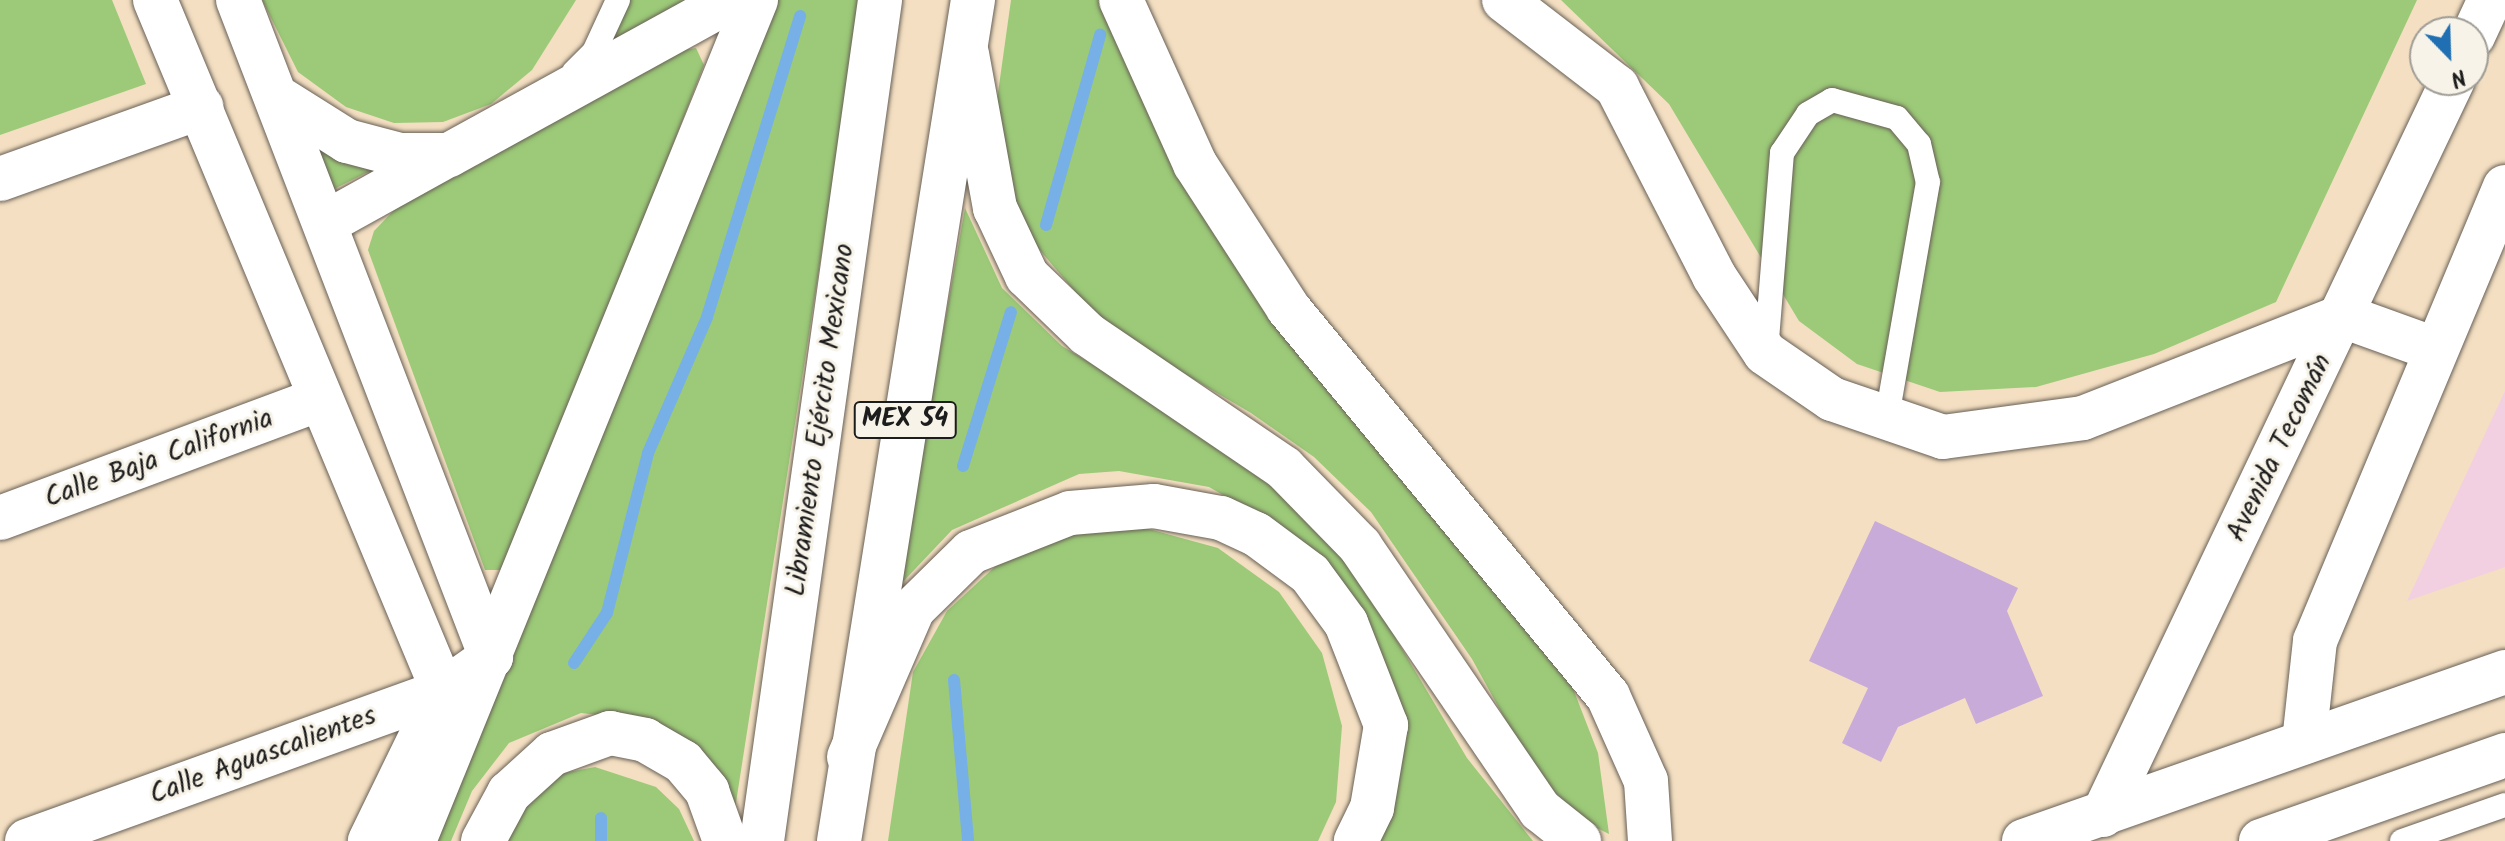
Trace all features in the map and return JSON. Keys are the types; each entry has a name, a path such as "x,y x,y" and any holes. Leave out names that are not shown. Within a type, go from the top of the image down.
{"main road":[{"path":"155,0 318,400 443,691 370,841"},
{"path":"238,0 282,100 491,657"},
{"path":"327,222 731,0"},
{"path":"414,841 756,0"},
{"name":"Libramiento Ejército Mexicano","path":"762,841 880,0"},
{"name":"MEX 54","path":"839,841 849,757 967,54 973,0"},
{"path":"1121,0 1195,164 1288,308 1608,696 1646,781 1650,841"},
{"path":"1504,0 1617,87 1714,276 1765,353 1832,399 1943,437 2083,418 2343,316 2432,348"},
{"path":"967,54 995,208 1027,276 1087,334 1295,479 1360,546 1540,810 1579,841"},
{"name":"Avenida Tecomán","path":"2103,815 2446,96"},
{"path":"282,100 347,141 400,155 449,155"},
{"path":"0,179 201,107"},
{"path":"2304,742 2315,641 2432,348 2505,187"},
{"name":"Calle Baja California","path":"0,518 318,400"},
{"path":"849,757 913,609 971,552 1070,513 1154,506 1221,518 1256,534 1310,574 1346,623 1386,725 1372,808 1356,841"},
{"name":"Calle Aguascalientes","path":"27,841 443,691 491,657"},
{"path":"2024,841 2505,672"},
{"path":"483,841 509,793 552,754 610,733 645,740 683,762 707,791 725,841"},
{"path":"2261,841 2505,755"}],"lane":[{"path":"540,107 594,52 618,0"},
{"path":"1765,353 1782,153 1808,114 1832,100 1897,118 1919,144 1928,182 1887,417"},
{"path":"2402,841 2505,805"}],"shaded area":[{"path":"2505,391 2505,567 2407,601"}],"green space":[{"path":"0,0 112,0 146,84 0,135"},
{"path":"262,0 576,0 532,70 491,104 443,122 394,123 346,107 298,72"},
{"path":"630,0 706,0 608,54"},
{"path":"778,0 861,0 735,809 617,717 581,713 509,743 472,791 451,841 426,841"},
{"path":"1011,0 1099,0 1114,37 1572,686 1598,753 1609,834 1581,820 1532,768 1472,659 1371,512 1314,457 1251,413 1105,327 1027,235 1004,171 997,100"},
{"path":"1561,0 2417,0 2276,302 2154,354 2036,387 1940,392 1857,364 1799,321 1669,104"},
{"path":"696,48 704,65 508,570 485,570 368,250 374,231 400,204 676,51"},
{"path":"314,147 384,164 332,190"},
{"path":"965,208 1002,288 1062,346 1180,417 1307,514 1352,565 1467,758 1533,841 1379,841 1392,802 1335,577 1297,537 1209,487 1119,471 1079,474 952,530 898,587"},
{"path":"1145,528 1218,548 1279,592 1322,653 1342,726 1336,802 1318,841 888,841 913,672 947,611 999,563 1069,533"},
{"path":"595,767 656,787 679,809 694,841 499,841 512,813 563,773"}],"building":[{"path":"1875,521 2018,588 2007,611 2043,696 1976,724 1965,698 1898,727 1881,762 1842,743 1868,688 1809,661"}],"waterway":[{"path":"574,663 607,613 648,453 707,317 800,16"},
{"path":"1046,225 1100,35"},
{"path":"963,466 1011,312"},
{"path":"954,680 968,841"},
{"path":"601,818 601,841"}]}
